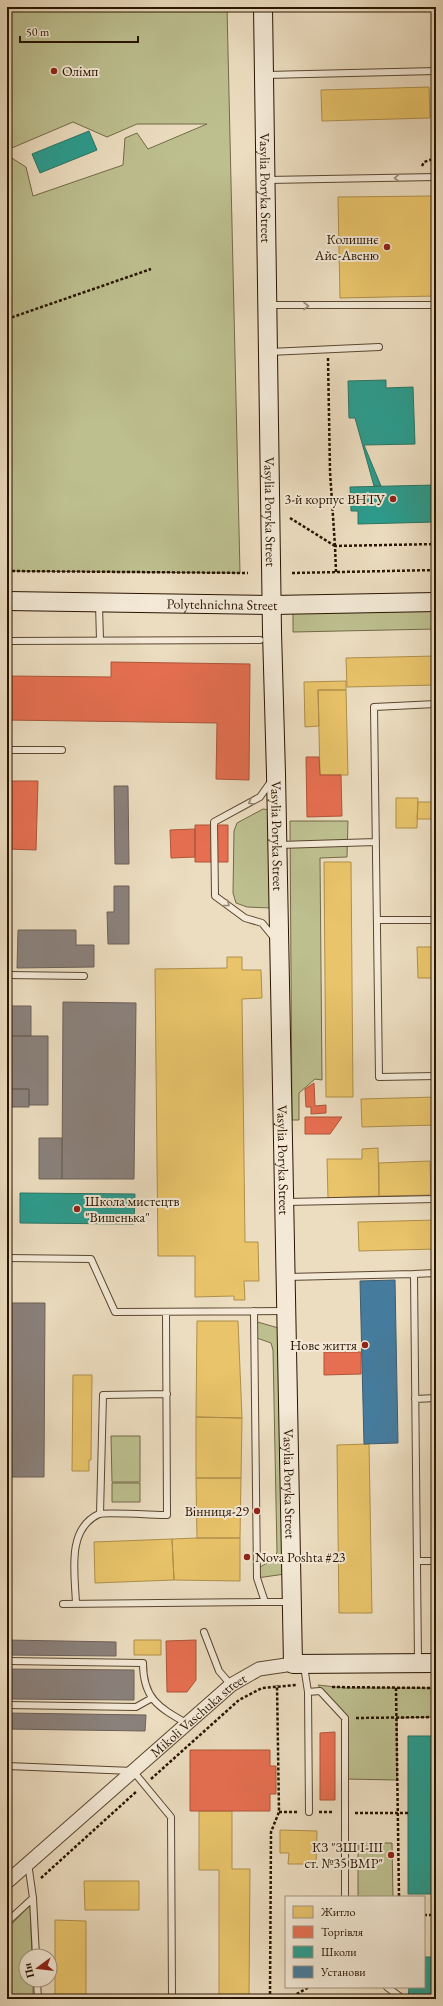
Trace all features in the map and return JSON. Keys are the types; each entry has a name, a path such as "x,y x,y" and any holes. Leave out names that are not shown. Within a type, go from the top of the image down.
{"street":[{"name":"Vasylia Poryka Street","path":"263,7 272,605 293,1602 299,1664"},
{"name":"Polytehnichna Street","path":"7,601 272,605 436,602"},
{"name":"Mikoli Vaschuka street","path":"7,1882 231,1685 259,1669 299,1664 427,1663"}],"lane":[{"path":"263,75 436,71"},
{"path":"265,180 436,177"},
{"path":"267,305 436,305"},
{"path":"268,352 379,348"},
{"path":"99,603 100,640"},
{"path":"7,641 260,640"},
{"path":"436,704 374,707 379,1077 436,1076"},
{"path":"7,750 62,750"},
{"path":"276,774 260,797 214,822 215,896 246,918 262,923 280,945"},
{"path":"278,845 376,842"},
{"path":"377,920 436,920"},
{"path":"7,975 84,976"},
{"path":"285,1202 436,1199"},
{"path":"7,1258 91,1259 115,1312 287,1311"},
{"path":"286,1277 436,1273"},
{"path":"414,1274 417,1561 427,1663"},
{"path":"254,1311 256,1578 265,1602"},
{"path":"76,1604 75,1554 77,1537 82,1527 100,1514 167,1515 166,1312"},
{"path":"100,1514 103,1395 167,1394"},
{"path":"415,1398 436,1398"},
{"path":"417,1561 436,1561"},
{"path":"63,1604 293,1602"},
{"path":"204,1632 219,1671 231,1685"},
{"path":"7,1661 143,1663 143,1676 146,1689 152,1698 161,1708 186,1724"},
{"path":"299,1664 308,1692 309,1812"},
{"path":"308,1692 320,1691 345,1718 346,1896"},
{"path":"7,1705 136,1707 152,1698"},
{"path":"7,1766 133,1771 171,1817 172,1999"},
{"path":"28,1864 33,1898 36,1948"},
{"path":"7,1922 33,1898"},
{"path":"37,1988 38,1999"},
{"path":"388,1988 403,1999"}],"path":[{"path":"7,319 151,269"},
{"path":"328,349 330,472 336,572"},
{"path":"290,518 335,546 436,544"},
{"path":"292,573 436,570"},
{"path":"7,571 248,573"},
{"path":"270,1999 271,1832 279,1812 277,1686"},
{"path":"396,1688 399,1896"},
{"path":"31,1887 234,1705"},
{"path":"345,1718 436,1717"},
{"path":"431,1813 436,1813"},
{"path":"425,1915 436,1916"},
{"path":"288,1999 307,1988"}],"green space":[{"path":"7,7 227,7 240,573 7,571 7,155 26,167 33,196 123,165 125,138 137,133 148,149 207,124 137,124 107,137 73,122 7,150"},
{"path":"436,602 436,629 293,632 293,605"},
{"path":"263,809 270,810 270,908 247,907 236,903 233,893 234,831 237,823"},
{"path":"290,821 348,821 347,857 320,858 322,1080 315,1079 299,1093 299,1120 292,1120"},
{"path":"254,1321 282,1329 285,1574 257,1578 257,1569 275,1558 277,1552 273,1350 271,1343 254,1337"},
{"path":"111,1436 140,1436 140,1482 112,1482"},
{"path":"112,1483 140,1483 140,1502 112,1502"},
{"path":"318,1685 345,1688 436,1688 436,1717 397,1718 397,1780 345,1779 345,1718"},
{"path":"358,1843 392,1843 393,1896 358,1896"},
{"path":"30,1905 32,1948 18,1948 18,1988 33,1988 33,1999 7,1999 7,1929"}],"building: Житло":[{"path":"429,87 430,118 322,121 321,90"},
{"name":"Колишнє Айс-Авеню","path":"436,196 436,296 340,298 338,197"},
{"path":"436,656 436,685 347,687 346,658"},
{"path":"346,681 346,690 318,690 319,726 305,727 304,682"},
{"path":"318,690 346,690 348,775 320,775"},
{"path":"396,798 418,798 417,828 396,828"},
{"path":"418,802 436,802 436,819 417,819"},
{"path":"324,862 351,862 353,1097 326,1097"},
{"path":"417,947 436,947 436,978 418,978"},
{"path":"227,957 242,957 242,970 261,970 262,998 242,999 245,1242 258,1242 259,1281 244,1281 245,1300 234,1300 234,1296 195,1297 195,1256 158,1256 155,969 227,968"},
{"path":"436,1097 436,1125 362,1127 361,1099"},
{"path":"378,1148 379,1196 328,1198 327,1159 362,1159 362,1149"},
{"path":"430,1161 431,1195 379,1196 379,1163"},
{"path":"436,1220 436,1249 359,1251 358,1222"},
{"path":"197,1321 238,1321 242,1418 196,1417"},
{"path":"73,1375 92,1375 91,1460 89,1460 89,1471 72,1471"},
{"path":"196,1417 242,1418 241,1478 196,1478"},
{"path":"369,1444 372,1613 339,1613 337,1445"},
{"path":"196,1478 241,1478 240,1538 197,1538"},
{"path":"240,1538 240,1581 174,1580 172,1539"},
{"path":"172,1539 174,1580 95,1583 94,1542"},
{"path":"432,1583 436,1583 436,1614 433,1614"},
{"path":"134,1640 161,1640 161,1655 134,1655"},
{"path":"199,1811 232,1811 232,1869 250,1869 249,1999 219,1999 219,1870 199,1870"},
{"path":"280,1830 317,1831 316,1864 288,1864 289,1853 280,1853"},
{"path":"84,1881 139,1881 139,1910 85,1910"},
{"path":"55,1920 86,1921 86,1999 55,1999 55,1988 58,1988 58,1948 55,1948"}],"building: Торгівля":[{"path":"111,662 250,664 249,780 216,779 217,723 7,720 7,676 111,677"},
{"path":"306,757 319,757 320,775 341,775 342,816 307,817"},
{"path":"7,781 38,781 36,850 7,849"},
{"path":"195,825 228,825 228,862 195,862"},
{"path":"195,829 195,857 171,858 170,830"},
{"path":"314,1083 315,1106 326,1105 326,1113 311,1114 311,1107 306,1107 305,1089"},
{"path":"305,1117 342,1117 330,1134 305,1134"},
{"path":"324,1352 361,1352 361,1374 324,1375"},
{"path":"196,1640 196,1680 187,1692 167,1692 166,1641"},
{"path":"335,1732 335,1800 320,1800 320,1733"},
{"path":"190,1750 270,1750 270,1766 276,1766 276,1794 270,1794 270,1811 190,1811"}],"building: Школи":[{"path":"89,131 97,150 40,173 32,154"},
{"path":"386,380 386,388 413,387 415,444 364,445 381,486 374,486 355,418 349,418 348,381"},
{"name":"3-й корпус ВНТУ","path":"436,485 436,522 358,524 358,511 351,511 350,487"},
{"name":"Школа мистецтв \"Вишенька\"","path":"20,1193 135,1194 134,1224 20,1223"},
{"path":"408,1736 436,1736 436,1766 431,1766 431,1836 436,1836 436,1894 408,1894"},
{"path":"425,1957 436,1957 436,1999 408,1999 409,1988 425,1988"}],"building: Установи":[{"path":"395,1280 398,1443 364,1444 360,1281"}],"building: Промзона":[{"path":"114,786 128,786 129,864 115,864"},
{"path":"114,886 129,886 129,944 108,944 107,912 114,912"},
{"path":"18,930 76,930 76,945 94,945 94,967 17,968"},
{"path":"63,1002 136,1003 134,1179 62,1179"},
{"path":"7,1006 31,1006 31,1036 7,1036"},
{"path":"9,1036 48,1036 48,1105 29,1105 29,1089 8,1089"},
{"path":"7,1089 29,1089 29,1107 7,1107"},
{"path":"39,1138 62,1138 62,1179 39,1179"},
{"path":"7,1303 45,1303 44,1477 7,1477"},
{"path":"7,1640 116,1642 116,1656 7,1655"},
{"path":"7,1669 134,1670 134,1700 7,1699"},
{"path":"7,1713 146,1715 145,1731 7,1729"}],"place":[{"name":"Олімп","path":"54,71"},
{"name":"Колишнє Айс-Авеню","path":"387,247"},
{"name":"3-й корпус ВНТУ","path":"393,499"},
{"name":"Школа мистецтв \"Вишенька\"","path":"77,1209"},
{"name":"Нове життя","path":"365,1345"},
{"name":"Вінниця-29","path":"257,1511"},
{"name":"Nova Poshta #23","path":"247,1557"},
{"name":"КЗ \"ЗШ І-ІІІ ст. №35 ВМР\"","path":"391,1855"}]}
